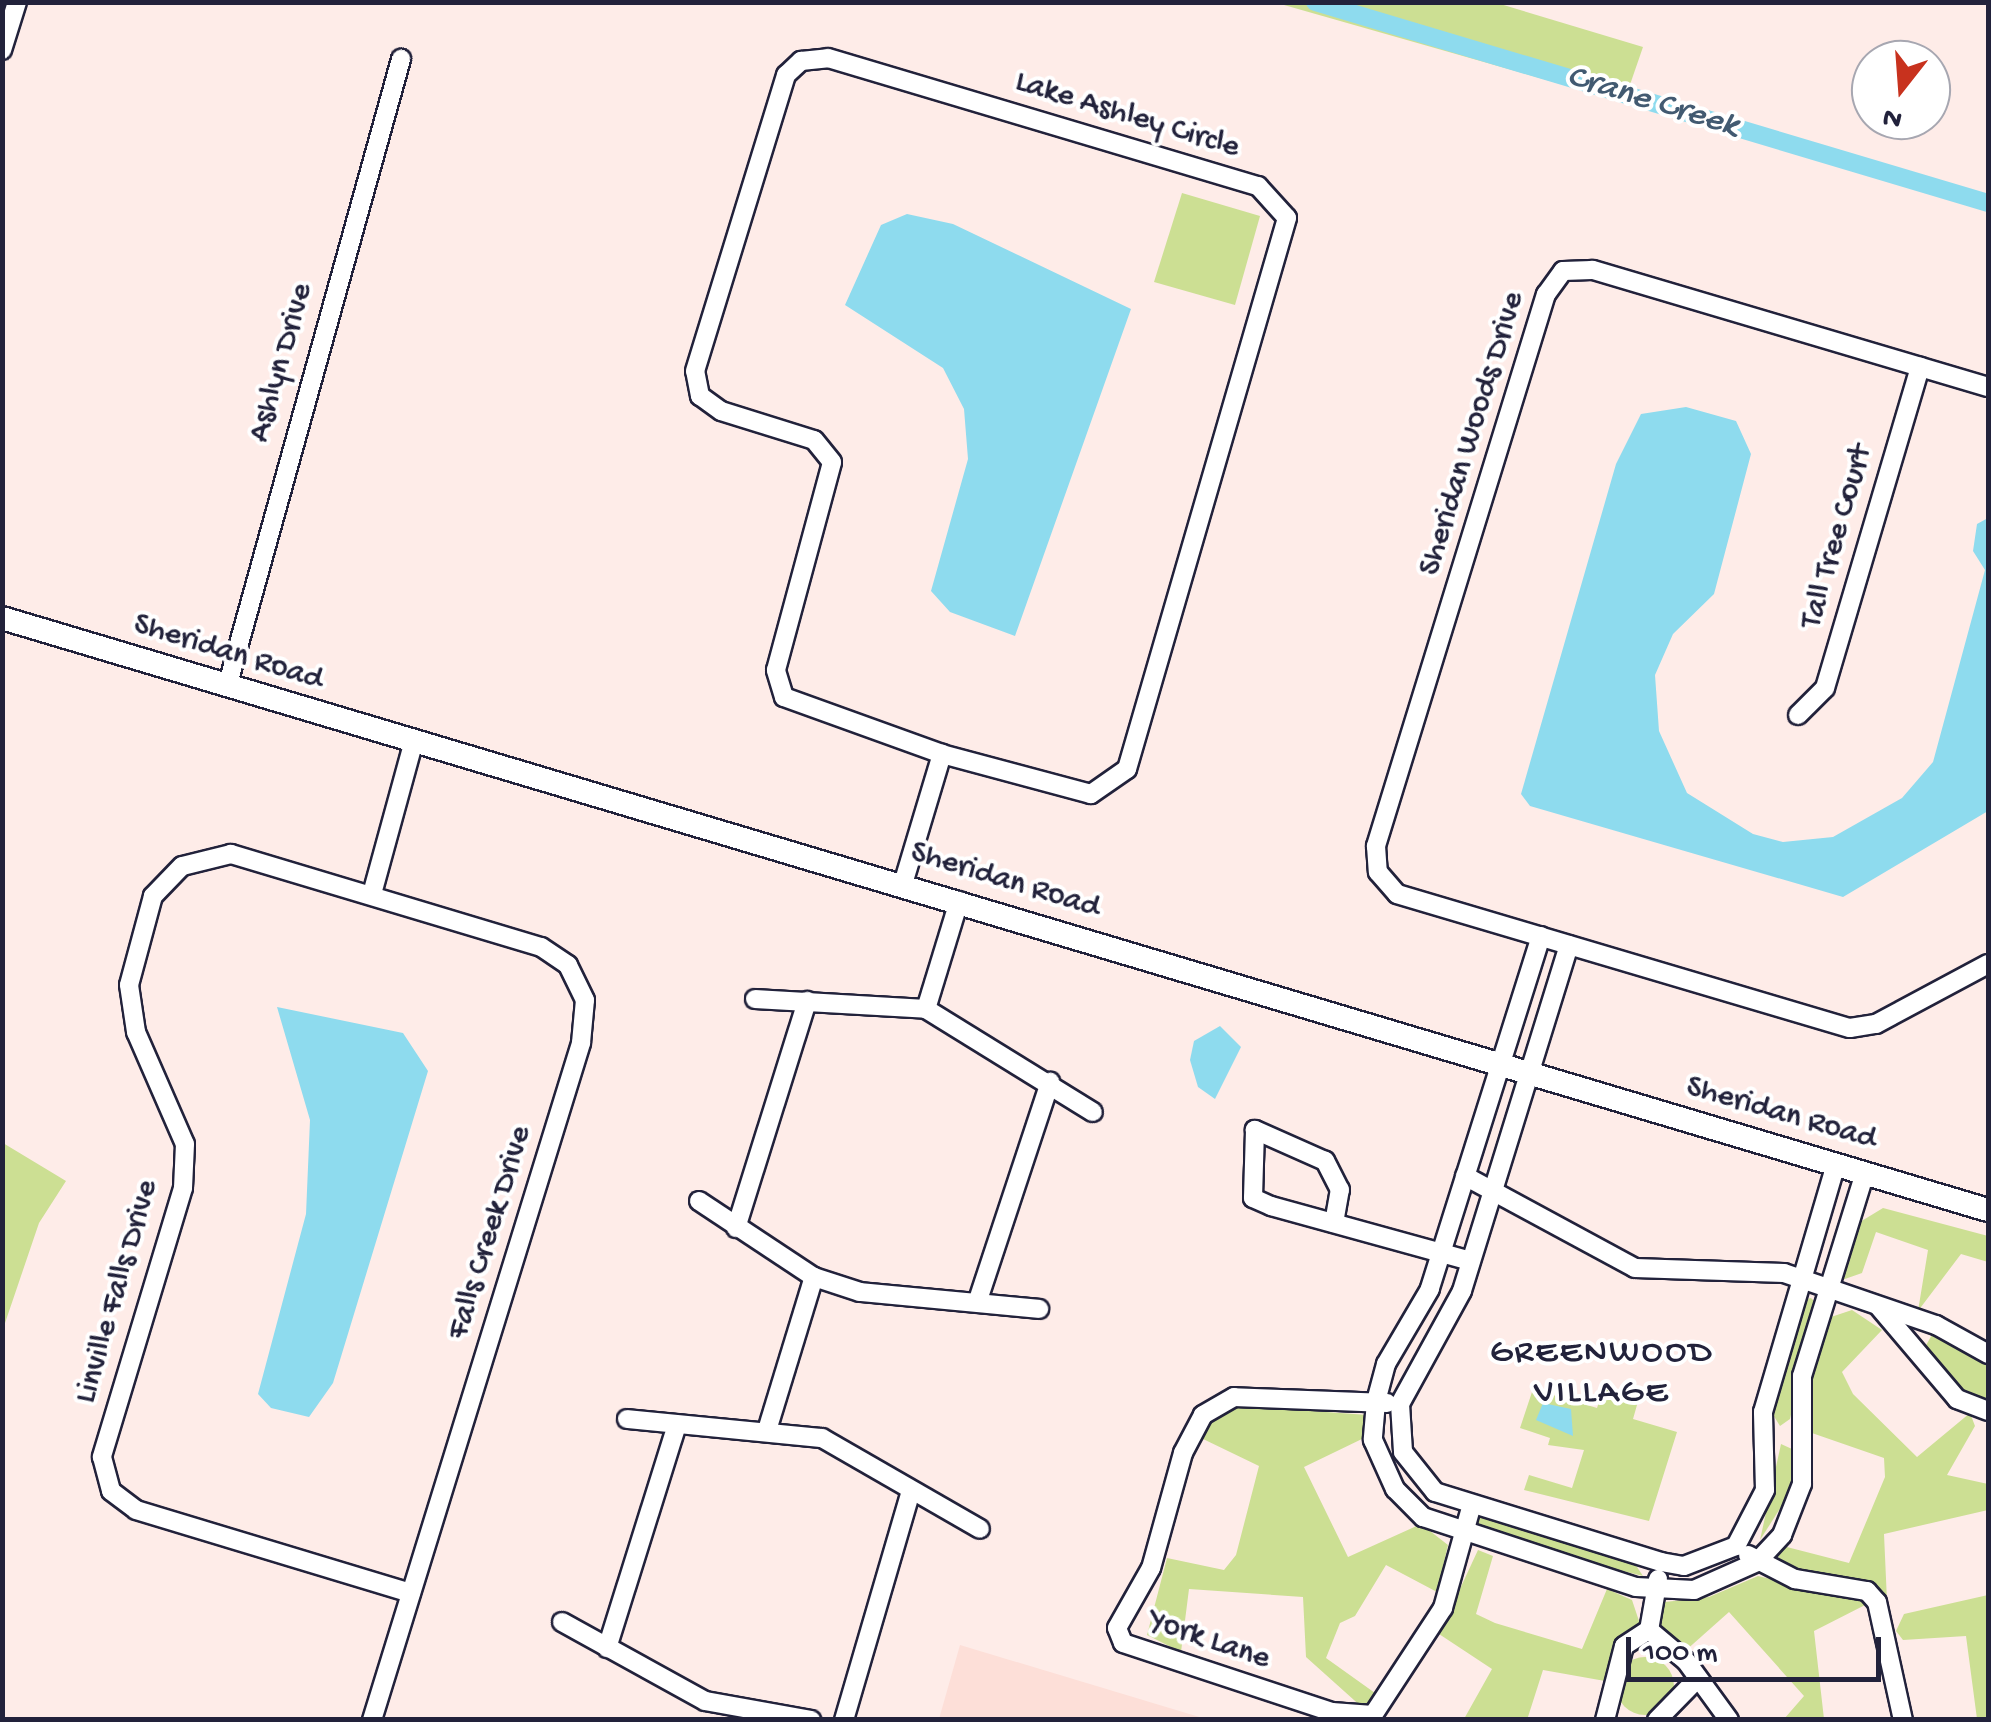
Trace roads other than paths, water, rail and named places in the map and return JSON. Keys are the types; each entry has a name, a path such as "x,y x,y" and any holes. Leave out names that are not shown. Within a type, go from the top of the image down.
{"street":[{"path":"2,50 18,2"},
{"name":"Ashlyn Drive","path":"227,687 401,58"},
{"name":"Lake Ashley Circle","path":"828,58 1258,186 1286,218 1127,769 1091,794 1067,792 942,754 784,698 776,670 832,462 814,440 700,396 701,353 786,76 801,61 828,58"},
{"name":"Sheridan Woods Drive","path":"1988,387 1592,270 1564,271 1546,294 1376,846 1378,872 1398,894 1850,1028 1876,1024 1988,964"},
{"name":"Tall Tree Court","path":"1798,715 1826,688 1920,366"},
{"name":"Sheridan Road","path":"2,618 413,744 902,884 1988,1210"},
{"path":"372,894 413,744"},
{"path":"902,884 942,754"},
{"name":"Linville Falls Drive","path":"372,894 231,854 182,866 153,896 129,986 136,1032 185,1144 182,1188 102,1457 110,1491 136,1510 411,1593"},
{"name":"Falls Creek Drive","path":"372,894 541,947 568,965 586,1000 581,1043 372,1720"},
{"path":"926,1009 958,901"},
{"path":"1541,936 1442,1253 1376,1402 1372,1440 1395,1489 1463,1536 1656,1590 1694,1590 1757,1562 1793,1512 1802,1376 1865,1172"},
{"path":"1570,944 1472,1261 1400,1404 1403,1452 1434,1492 1471,1508 1661,1562 1684,1566 1736,1546 1765,1490 1770,1383 1836,1164"},
{"path":"755,999 926,1009 1094,1112"},
{"path":"736,1228 807,1002"},
{"path":"978,1300 1050,1082"},
{"path":"1334,1223 1340,1190 1325,1160 1256,1130 1253,1198 1334,1223 1472,1261"},
{"path":"1465,1176 1493,1185 1635,1268 1803,1278 1988,1354"},
{"path":"699,1201 814,1278 860,1292 978,1300 1039,1309"},
{"path":"768,1427 814,1278"},
{"path":"1879,1306 1958,1400 1988,1412"},
{"name":"York Lane","path":"1400,1404 1234,1396 1203,1415 1118,1636 1162,1660 1348,1717 1373,1715 1443,1608 1471,1508"},
{"path":"627,1420 677,1426 768,1427 822,1438 910,1495 980,1529"},
{"path":"606,1648 677,1426"},
{"path":"1766,1435 1800,1431"},
{"path":"844,1720 910,1495"},
{"path":"1736,1546 1757,1562 1877,1602 1903,1720"},
{"path":"1605,1720 1624,1646 1648,1630 1661,1562"},
{"path":"562,1622 705,1701 811,1720"},
{"path":"1648,1630 1729,1720"},
{"path":"1657,1720 1696,1680"}],"water":[{"path":"907,214 953,224 1131,309 1015,636 950,612 931,591 968,459 964,409 943,368 845,305 881,225"},
{"path":"1686,407 1736,421 1751,454 1714,594 1673,634 1655,675 1659,731 1687,793 1753,834 1783,842 1833,837 1902,798 1933,762 1985,570 1973,551 1977,524 1988,518 1988,811 1843,897 1530,806 1521,794 1616,464 1641,414"},
{"path":"277,1007 403,1033 428,1071 333,1383 309,1417 271,1408 258,1394 306,1214 310,1120"},
{"path":"1220,1026 1241,1047 1215,1099 1198,1087 1190,1060 1194,1041"},
{"path":"1543,1403 1571,1409 1573,1436 1536,1420"}],"waterway":[{"name":"Crane Creek","path":"1315,2 1988,203"}],"district":[{"name":"GREENWOOD VILLAGE","path":"1602,1374"}]}
